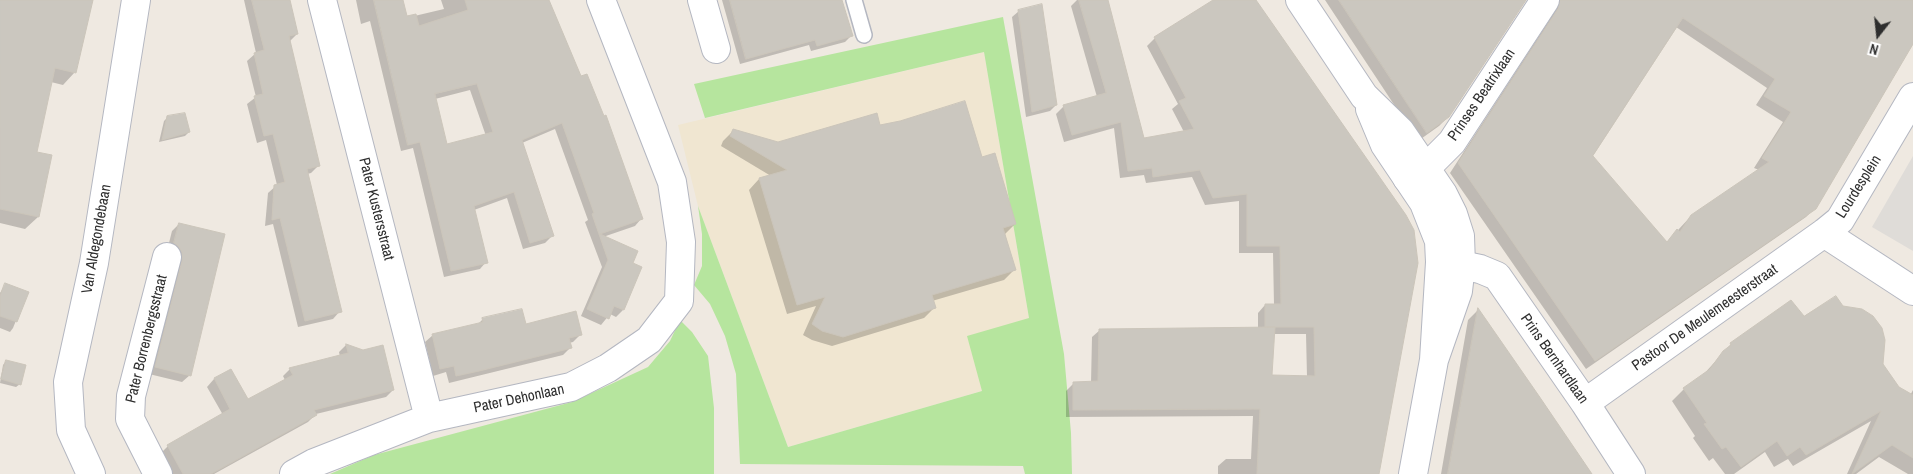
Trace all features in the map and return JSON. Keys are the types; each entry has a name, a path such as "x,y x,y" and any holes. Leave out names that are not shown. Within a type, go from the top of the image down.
{"street":[{"name":"Van Aldegondebaan","path":"91,474 71,430 68,382 94,263 136,0"},
{"name":"Pater Kustersstraat","path":"322,0 430,418"},
{"name":"Pater Dehonlaan","path":"294,474 314,462 430,418 571,388 608,368 649,340 679,301 681,242 672,182 601,0"},
{"path":"702,0 716,49"},
{"path":"1300,0 1364,96 1400,132 1439,242 1434,360 1413,474"},
{"name":"Prinses Beatrixlaan","path":"1415,172 1434,160 1452,142 1545,0"},
{"name":"Lourdesplein","path":"1913,97 1840,220 1824,233 1913,292"},
{"path":"1415,172 1443,194 1453,214 1460,236 1461,265 1458,291 1434,360"},
{"name":"Pastoor De Meulemeesterstraat","path":"1585,403 1824,233"},
{"name":"Pater Borrenbergsstraat","path":"158,474 130,419 130,396 167,257"},
{"name":"Prins Bernhardlaan","path":"1461,265 1480,269 1497,276 1585,403 1631,474"}],"lane":[{"path":"854,0 864,36"}],"shaded area":[{"path":"984,52 1029,318 982,391 788,447 698,206 678,125"},
{"path":"1913,156 1913,251 1872,227"}],"green space":[{"path":"1003,17 1064,354 1071,433 1072,474 1025,474 1023,466 740,464 736,374 725,336 710,304 694,285 702,266 702,234 698,206 788,447 982,391 967,336 1029,318 984,52 705,118 694,84"},
{"path":"680,320 692,332 708,356 714,408 714,474 330,474 374,455 572,402 648,367 670,341"}],"building":[{"path":"0,0 93,0 76,73 55,68 37,152 52,155 39,217 0,209"},
{"path":"252,0 290,0 298,34 289,36 320,166 307,169 342,312 305,321 280,218 272,220 274,185 285,182 273,134 264,136 254,96 263,94 254,53 264,50"},
{"path":"374,0 403,0 407,16 416,14 419,26 468,10 465,0 549,0 581,76 587,74 604,116 606,115 643,219 600,234 638,251 633,263 642,267 624,310 614,306 609,319 587,309 608,260 592,214 594,213 562,123 522,140 554,236 530,243 514,192 474,206 488,263 451,271 420,142 408,145","holes":["477,84 493,132 447,144 435,94"]},
{"path":"730,0 842,0 853,36 817,46 815,40 746,59"},
{"path":"1079,0 1108,0 1144,138 1194,129 1179,101 1186,98 1154,37 1213,0 1256,0 1406,215 1414,230 1418,263 1379,474 1257,474 1260,409 1073,410 1073,382 1098,381 1099,329 1275,327 1265,327 1265,304 1281,304 1280,246 1247,246 1247,194 1213,198 1200,170 1153,177 1152,168 1128,171 1121,122 1072,135 1063,105 1106,93","holes":["1275,327 1314,327 1315,376 1272,375"]},
{"path":"1339,0 1526,0 1449,117 1427,133"},
{"path":"1560,0 1913,0 1913,44 1816,209 1595,361 1458,163 1558,9","holes":["1683,18 1775,79 1764,96 1791,112 1762,158 1769,162 1691,215 1680,232 1677,229 1667,242 1593,156"]},
{"path":"1042,4 1057,105 1032,112 1018,10"},
{"path":"965,101 982,157 995,153 1016,224 1003,228 1016,270 932,295 936,308 843,337 822,331 812,324 825,297 797,305 759,178 787,170 730,136 733,129 778,142 877,113 880,125 900,121"},
{"path":"185,113 190,132 162,140 167,116"},
{"path":"179,223 225,234 191,376 155,367 182,261 182,252 174,243"},
{"path":"5,283 29,292 17,322 0,316 0,296"},
{"path":"1836,296 1843,306 1862,309 1873,316 1882,328 1885,340 1883,364 1899,387 1913,395 1913,458 1892,445 1852,474 1881,411 1806,455 1800,447 1787,456 1777,441 1741,467 1726,447 1722,449 1704,424 1707,423 1683,388 1710,369 1723,351 1731,345 1730,343 1791,300 1804,316"},
{"path":"1478,308 1539,396 1592,474 1448,474"},
{"path":"522,309 526,324 576,311 582,335 569,338 572,348 479,371 456,376 454,366 440,369 432,334 483,322 482,318"},
{"path":"346,344 363,350 383,345 394,390 314,410 317,415 211,474 183,474 167,445 230,409 214,378 231,369 248,399 293,375 289,368 348,353"},
{"path":"6,360 26,365 21,385 1,379"}]}
